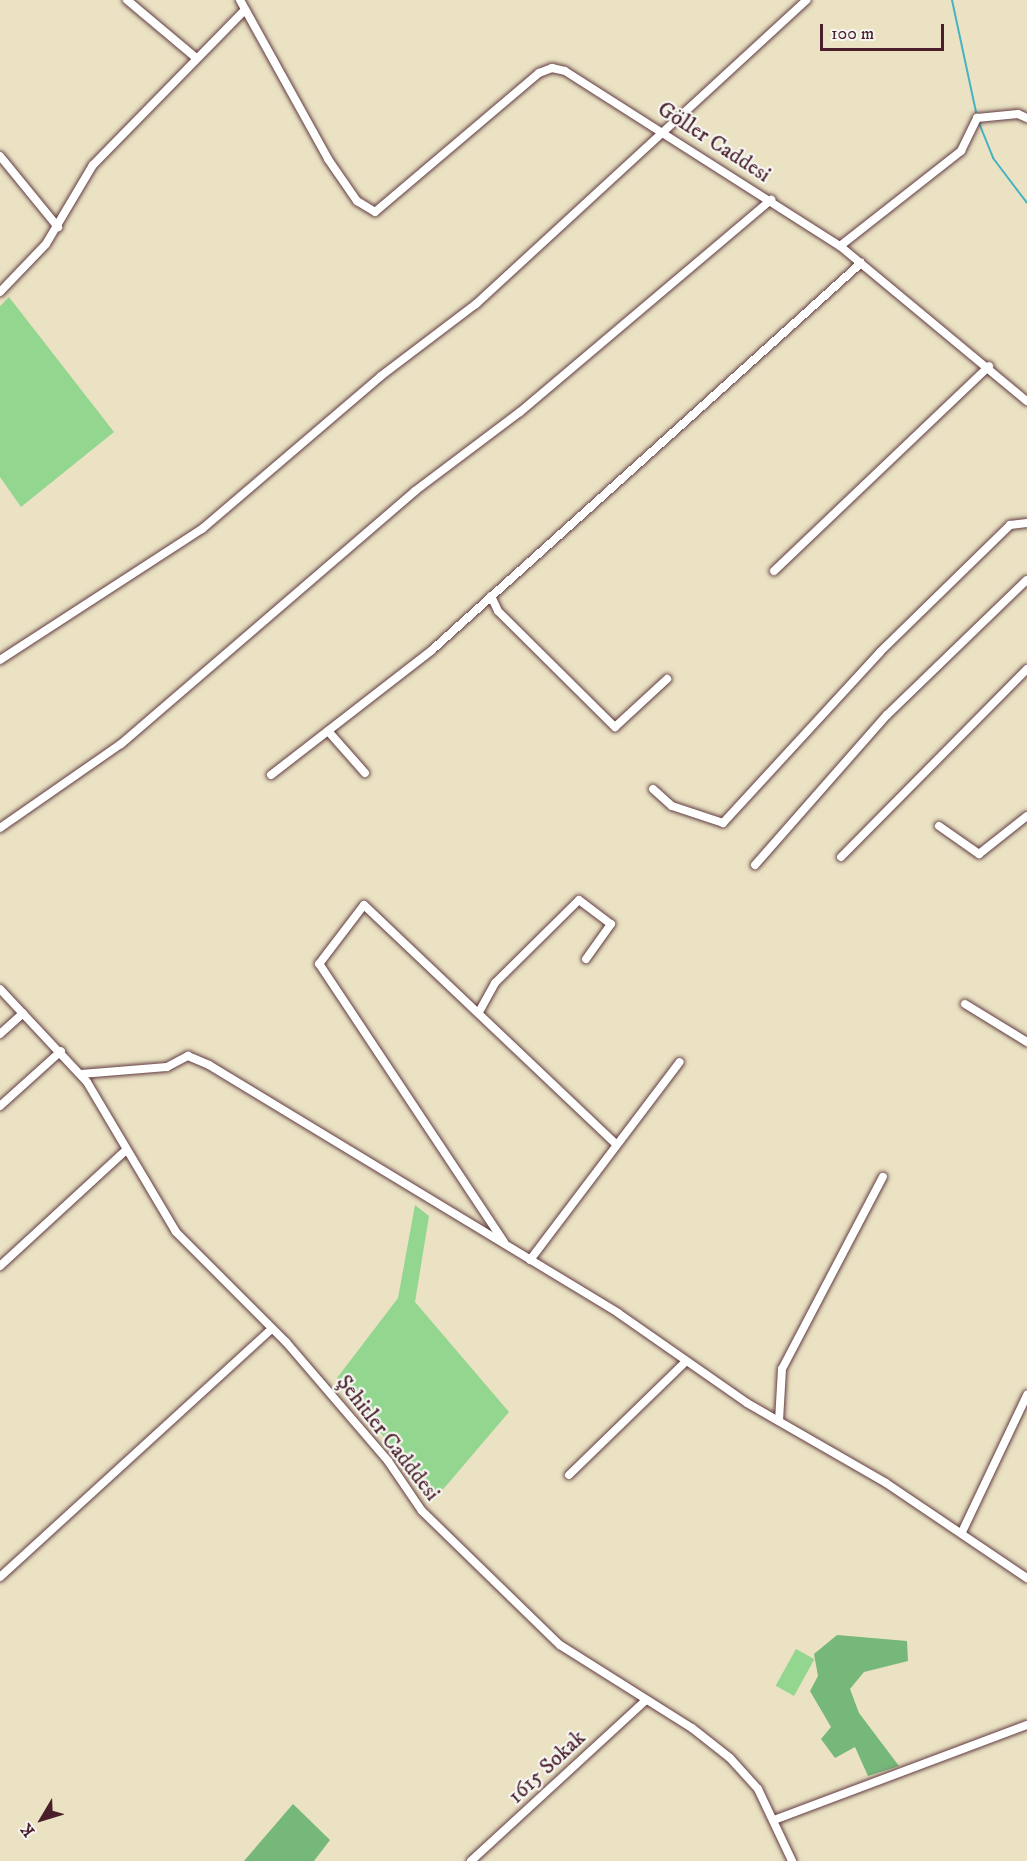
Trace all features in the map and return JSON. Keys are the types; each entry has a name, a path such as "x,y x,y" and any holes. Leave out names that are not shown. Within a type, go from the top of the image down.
{"street":[{"path":"127,0 196,58"},
{"path":"0,292 58,227 93,165 245,10 240,0"},
{"path":"0,660 202,529 381,376 476,304 807,0"},
{"name":"Göller Caddesi","path":"245,10 334,169 357,201 375,212 539,73 552,68 665,131 840,246 989,366 1027,401"},
{"path":"840,246 961,152 980,118 1027,118"},
{"path":"0,156 58,227"},
{"path":"0,828 121,744 415,491 537,398 771,200"},
{"path":"272,775 491,596 861,263"},
{"path":"774,571 989,366"},
{"path":"653,789 672,806 723,823 880,652 1010,525 1027,523"},
{"path":"754,865 902,699 1027,580"},
{"path":"491,596 498,611 615,727 667,679"},
{"path":"842,857 1027,669"},
{"path":"328,731 365,773"},
{"path":"939,826 979,854 1027,816"},
{"path":"479,1012 495,983 579,900 612,924 586,959"},
{"path":"506,1244 319,964 364,905 615,1143"},
{"name":"Şehitler Cadddesi","path":"0,989 81,1074 176,1232 272,1329 388,1461 422,1511 560,1645 646,1700 730,1758 758,1789 792,1861"},
{"path":"965,1004 1027,1042"},
{"path":"0,1034 23,1013"},
{"path":"0,1106 61,1051"},
{"path":"81,1074 167,1067 188,1056 506,1244 685,1362 962,1532 1027,1578"},
{"path":"530,1260 615,1143 680,1062"},
{"path":"0,1266 126,1150"},
{"path":"779,1420 782,1369 884,1177"},
{"path":"0,1578 272,1329"},
{"path":"569,1475 685,1362"},
{"path":"962,1532 1027,1395"},
{"name":"1615 Sokak","path":"471,1861 646,1700"},
{"path":"774,1820 1027,1725"}],"green space":[{"path":"9,297 114,432 21,507 0,477 0,306"},
{"path":"415,1205 429,1216 415,1302 509,1412 434,1500 337,1378 398,1298"},
{"path":"837,1635 907,1641 908,1661 864,1672 850,1689 859,1713 899,1766 868,1776 855,1747 835,1758 821,1739 831,1727 810,1691 818,1676 814,1654"},
{"path":"796,1649 814,1659 794,1696 776,1686"},
{"path":"293,1804 330,1840 314,1861 244,1861"}],"waterway":[{"path":"952,0 977,117"},
{"path":"979,123 993,158 1027,203"}]}
